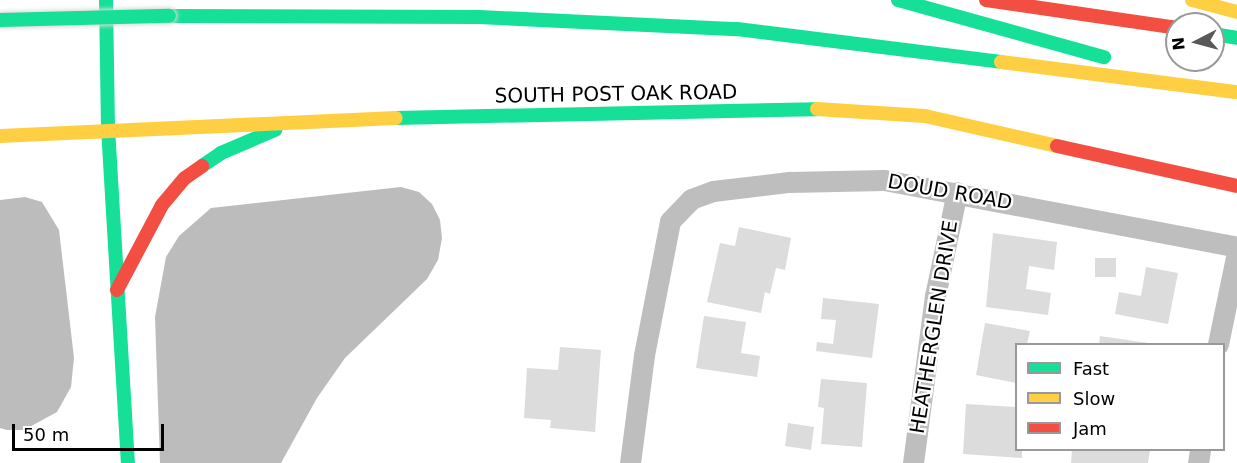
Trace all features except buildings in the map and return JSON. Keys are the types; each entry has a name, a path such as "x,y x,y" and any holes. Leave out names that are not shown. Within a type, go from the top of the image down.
{"main road":[{"path":"106,0 108,128 128,463"},
{"path":"898,0 1236,92"},
{"path":"986,0 1165,26"},
{"path":"1192,0 1237,12"},
{"path":"0,20 169,16 479,17 737,29 1236,92"},
{"name":"SOUTH POST OAK ROAD","path":"0,136 108,128 166,129 300,120 820,109 925,116 1232,185"},
{"path":"117,290 162,205 185,178 221,153 300,120"}],"street":[{"name":"DOUD ROAD","path":"630,463 644,355 670,221 691,199 713,191 789,182 884,180 957,192 1237,247"},
{"name":"HEATHERGLEN DRIVE","path":"913,463 936,296 957,192"},
{"path":"1218,343 1237,252"}],"shaded area":[{"path":"401,187 419,192 432,204 440,220 442,238 438,260 427,279 345,358 317,398 281,463 160,463 155,317 166,257 179,236 211,208"},
{"path":"25,197 42,202 59,230 74,358 71,387 57,412 24,430 7,430 0,428 0,200"}],"traffic: fast":[{"path":"106,0 108,128 128,463"},
{"path":"898,0 1104,57"},
{"path":"169,16 479,17 737,29 1001,62"},
{"path":"0,20 169,16"},
{"path":"1225,36 1237,38"},
{"path":"396,118 817,109"},
{"path":"202,166 221,153 275,130"}],"traffic: slow":[{"path":"1192,0 1237,12"},
{"path":"1001,62 1235,92"},
{"path":"817,109 925,116 1057,146"},
{"path":"0,136 396,118"}],"traffic: jam":[{"path":"986,0 1165,26"},
{"path":"1057,146 1237,186"},
{"path":"117,290 162,205 185,178 202,166"}]}
